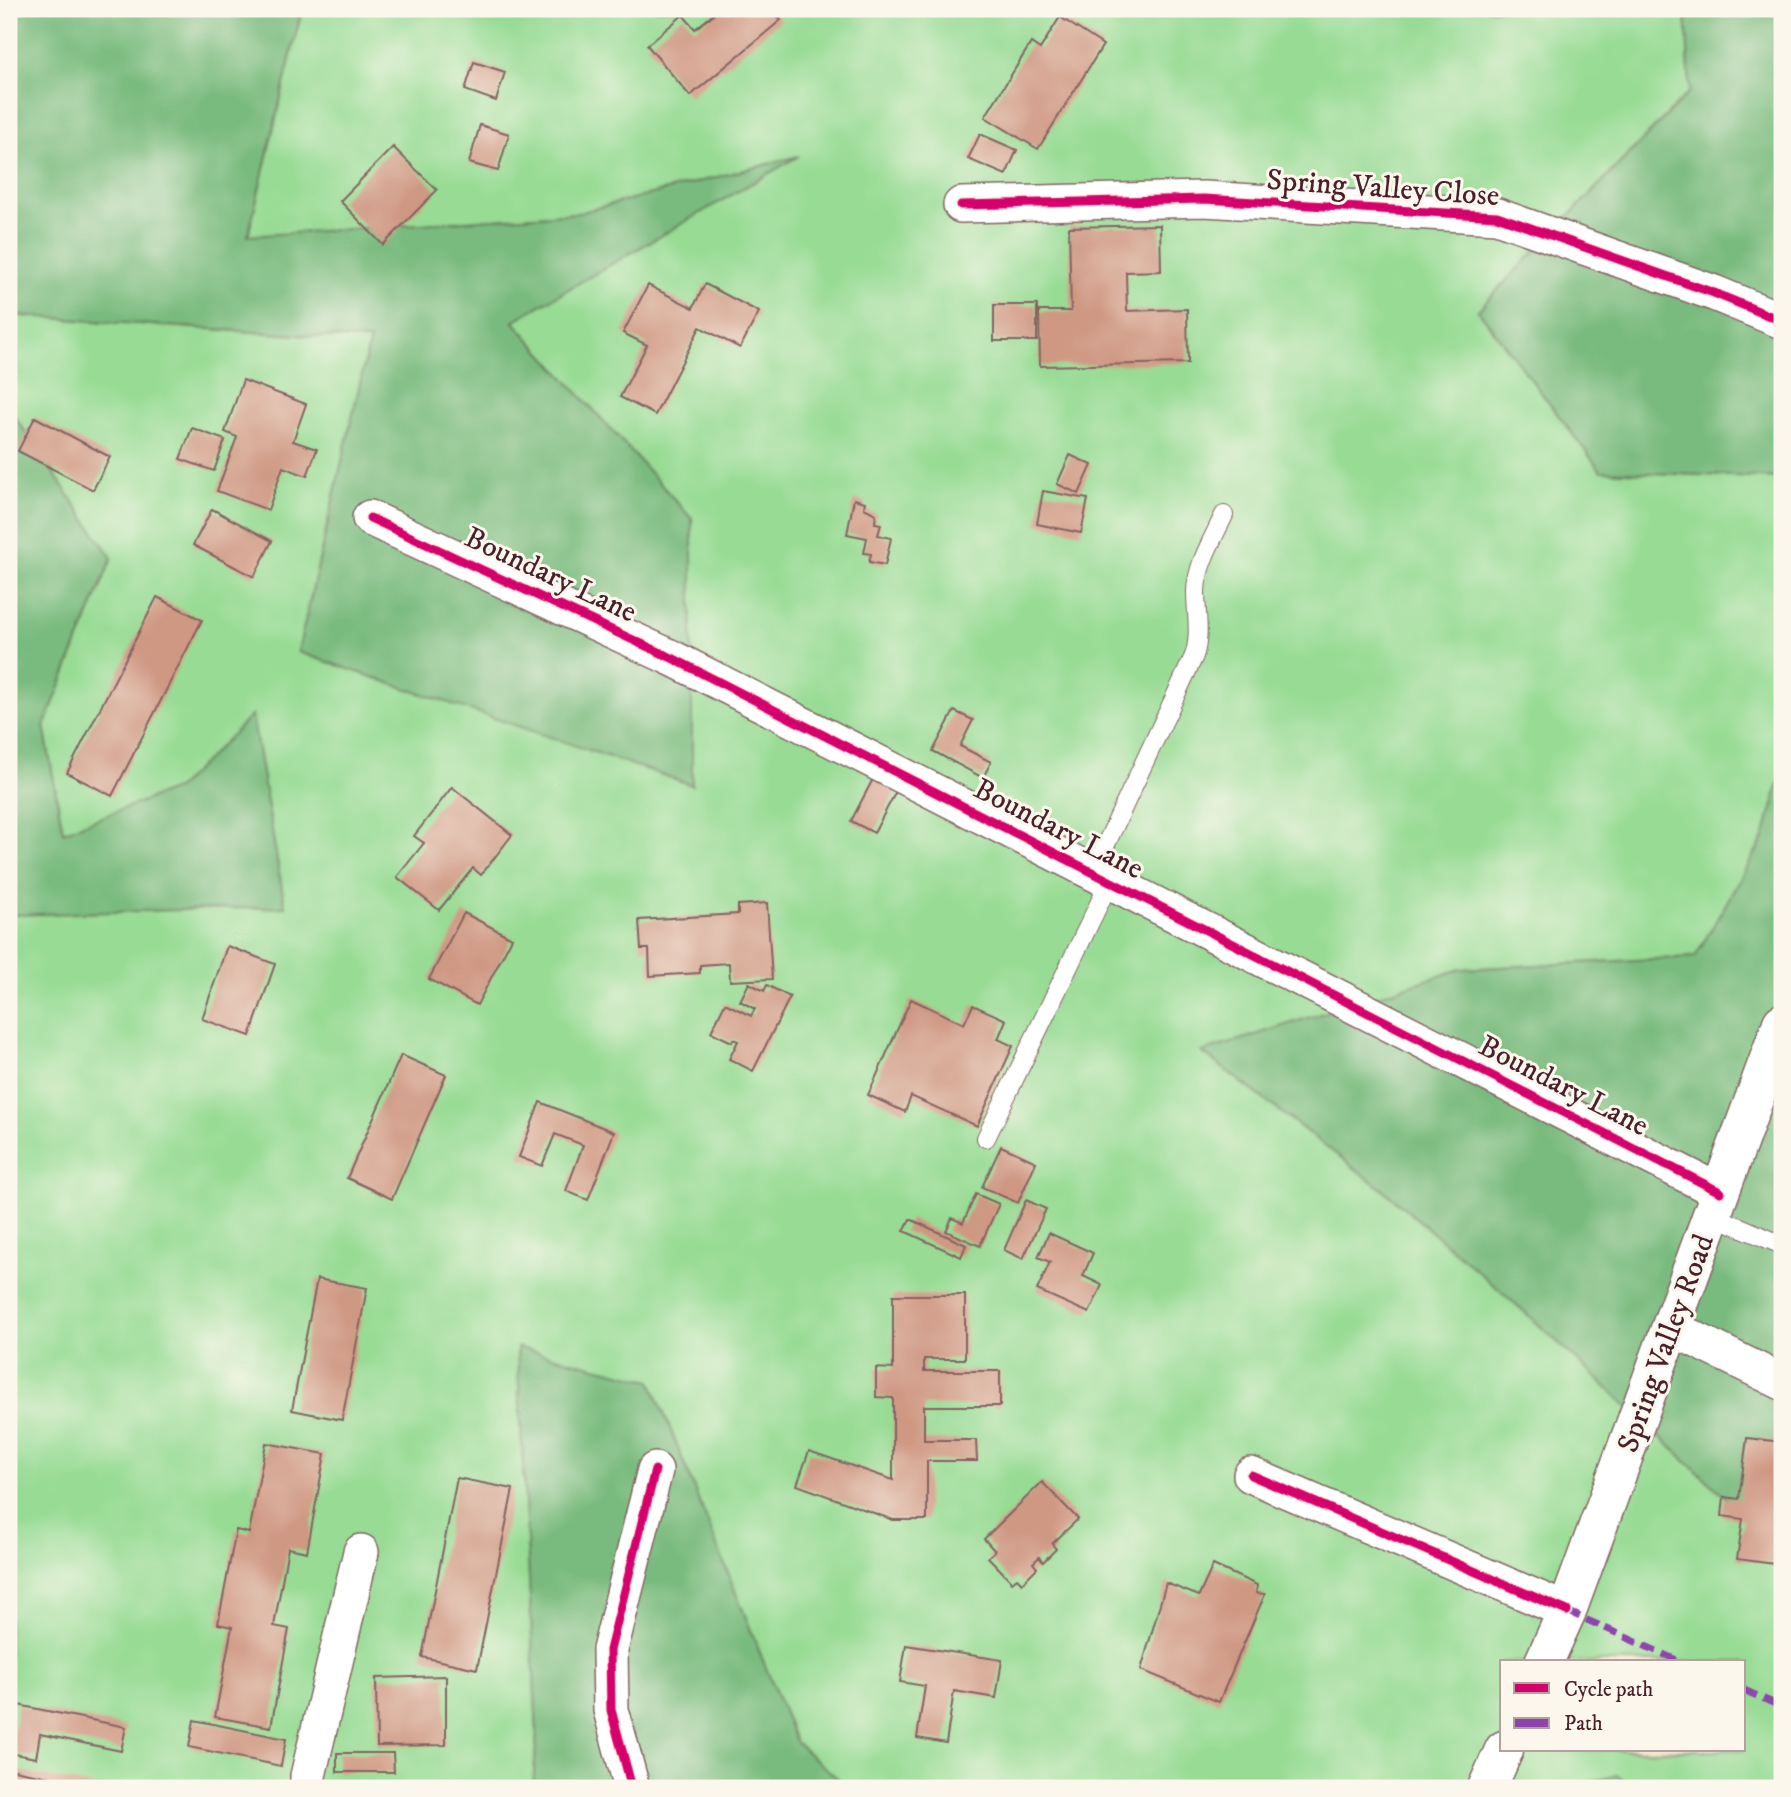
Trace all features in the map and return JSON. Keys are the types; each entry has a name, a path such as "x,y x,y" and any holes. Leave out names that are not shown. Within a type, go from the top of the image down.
{"street":[{"name":"Spring Valley Close","path":"961,205 1204,199 1497,216 1714,293 1782,321"},
{"name":"Boundary Lane","path":"370,518 672,658 1101,877 1716,1204"},
{"name":"Spring Valley Road","path":"1545,1660 1567,1611 1782,1023"},
{"path":"1670,1327 1782,1382"},
{"path":"632,1788 611,1710 610,1650 655,1471"},
{"path":"1251,1475 1567,1611"},
{"path":"309,1788 307,1776 361,1552"},
{"path":"1487,1788 1503,1752"}],"lane":[{"path":"986,1138 1101,877 1194,656 1198,643 1196,590 1199,571 1224,515"},
{"path":"1716,1204 1782,1245"}],"green space":[{"path":"9,9 302,9 248,236 578,213 799,156 513,321 692,519 692,785 298,652 370,340 9,315"},
{"path":"302,9 1686,9 1690,91 1478,310 1601,471 1782,478 1782,772 1764,838 1696,957 1461,969 1202,1052 1386,1192 1525,1312 1782,1549 1782,1788 1631,1788 1617,1775 1566,1788 849,1788 796,1743 651,1381 517,1348 537,1733 533,1788 9,1788 9,915 285,906 252,716 178,788 63,832 44,726 112,558 9,408 9,315 370,340 298,652 692,519 513,321 796,157 578,213 247,237"},
{"path":"1686,9 1782,9 1782,478 1601,471 1478,310 1690,91"},
{"path":"9,408 112,558 44,726 63,832 178,788 252,715 285,907 9,915"},
{"path":"1782,772 1782,1549 1525,1312 1386,1192 1202,1052 1461,969 1695,957 1764,838"},
{"path":"517,1347 651,1381 796,1743 849,1788 533,1788 537,1733"},
{"path":"1618,1775 1631,1788 1566,1788"}],"building":[{"path":"720,9 771,9 781,20 690,96 647,45 683,15 695,29"},
{"path":"1060,17 1103,45 1038,149 985,117 1031,43 1040,49"},
{"path":"474,62 505,72 496,101 465,90"},
{"path":"480,125 509,134 498,171 469,163"},
{"path":"980,134 1017,150 1006,175 968,159"},
{"path":"393,147 437,190 383,245 340,201"},
{"path":"1160,225 1161,271 1126,272 1127,311 1187,309 1188,363 1040,366 1039,311 1071,311 1069,227"},
{"path":"705,284 759,312 740,348 700,327 655,415 620,397 647,345 623,333 648,285 693,308"},
{"path":"994,305 1037,305 1037,341 994,341"},
{"path":"243,380 306,404 293,441 317,449 307,476 283,467 268,510 217,491 237,437 225,432"},
{"path":"35,417 110,457 93,490 18,451"},
{"path":"192,428 225,440 214,471 180,459"},
{"path":"1070,455 1092,465 1079,494 1057,484"},
{"path":"1043,491 1088,499 1081,533 1037,524"},
{"path":"854,499 865,502 864,508 876,514 875,523 881,524 878,535 891,538 885,565 869,562 871,554 864,553 867,538 847,534"},
{"path":"212,509 272,541 254,577 193,545"},
{"path":"157,597 202,620 112,796 67,773"},
{"path":"954,711 973,720 960,746 991,762 983,778 933,751"},
{"path":"874,777 902,780 874,833 851,821"},
{"path":"452,787 512,835 481,875 473,868 439,910 397,877 424,843 414,836"},
{"path":"767,903 772,979 730,981 729,963 700,965 700,973 650,976 649,949 641,949 639,920 738,914 738,905"},
{"path":"464,913 512,938 477,1005 429,979"},
{"path":"227,946 275,964 250,1036 202,1019"},
{"path":"749,983 764,991 767,985 790,997 753,1071 729,1059 738,1041 733,1039 732,1042 711,1032 725,1003 751,1016 755,1009 740,1001"},
{"path":"911,999 964,1024 973,1005 1006,1020 998,1039 1013,1046 977,1126 911,1096 905,1112 868,1095"},
{"path":"401,1055 446,1075 392,1199 347,1178"},
{"path":"540,1102 614,1132 588,1200 566,1191 583,1145 555,1134 542,1166 519,1157"},
{"path":"1001,1146 1036,1162 1018,1203 982,1187"},
{"path":"976,1194 999,1204 980,1246 946,1231 952,1218 963,1223"},
{"path":"1026,1200 1046,1209 1023,1259 1004,1250"},
{"path":"910,1219 966,1245 961,1257 904,1231"},
{"path":"1049,1233 1093,1253 1083,1276 1102,1285 1089,1313 1037,1290 1050,1262 1038,1257"},
{"path":"317,1279 367,1288 342,1420 292,1410"},
{"path":"893,1295 965,1295 965,1359 924,1359 924,1371 1000,1371 1000,1406 924,1406 924,1440 976,1440 977,1461 927,1461 927,1520 893,1520 797,1485 809,1451 893,1480 893,1398 876,1397 876,1368 893,1369"},
{"path":"1747,1438 1782,1442 1782,1565 1737,1559 1743,1519 1722,1516 1724,1497 1739,1499"},
{"path":"266,1443 325,1454 307,1552 288,1548 274,1626 289,1629 271,1727 215,1717 232,1627 218,1624 236,1530 249,1533"},
{"path":"457,1478 513,1489 477,1669 422,1657"},
{"path":"1042,1482 1078,1519 1052,1544 1056,1549 1043,1562 1039,1557 1033,1563 1037,1568 1022,1583 1017,1578 1012,1582 988,1557 995,1551 984,1539"},
{"path":"1213,1565 1257,1585 1256,1593 1265,1594 1219,1702 1141,1670 1166,1583 1199,1596"},
{"path":"906,1645 1002,1660 996,1698 954,1691 946,1743 917,1738 925,1686 900,1682"},
{"path":"446,1676 446,1745 377,1746 376,1678"},
{"path":"18,1705 126,1727 121,1751 40,1734 36,1758 9,1753"},
{"path":"194,1720 286,1739 281,1766 189,1747"},
{"path":"337,1753 393,1753 394,1772 337,1772"},
{"path":"9,1769 98,1787 98,1788 9,1788"}],"marked path":[{"path":"1567,1611 1677,1660"},
{"path":"1746,1691 1782,1707"}],"cycle path":[{"path":"961,205 1204,199 1497,216 1714,293 1782,321"},
{"path":"370,518 672,658 1720,1192"},
{"path":"632,1788 611,1710 610,1650 655,1470"},
{"path":"1251,1475 1567,1611"}]}
